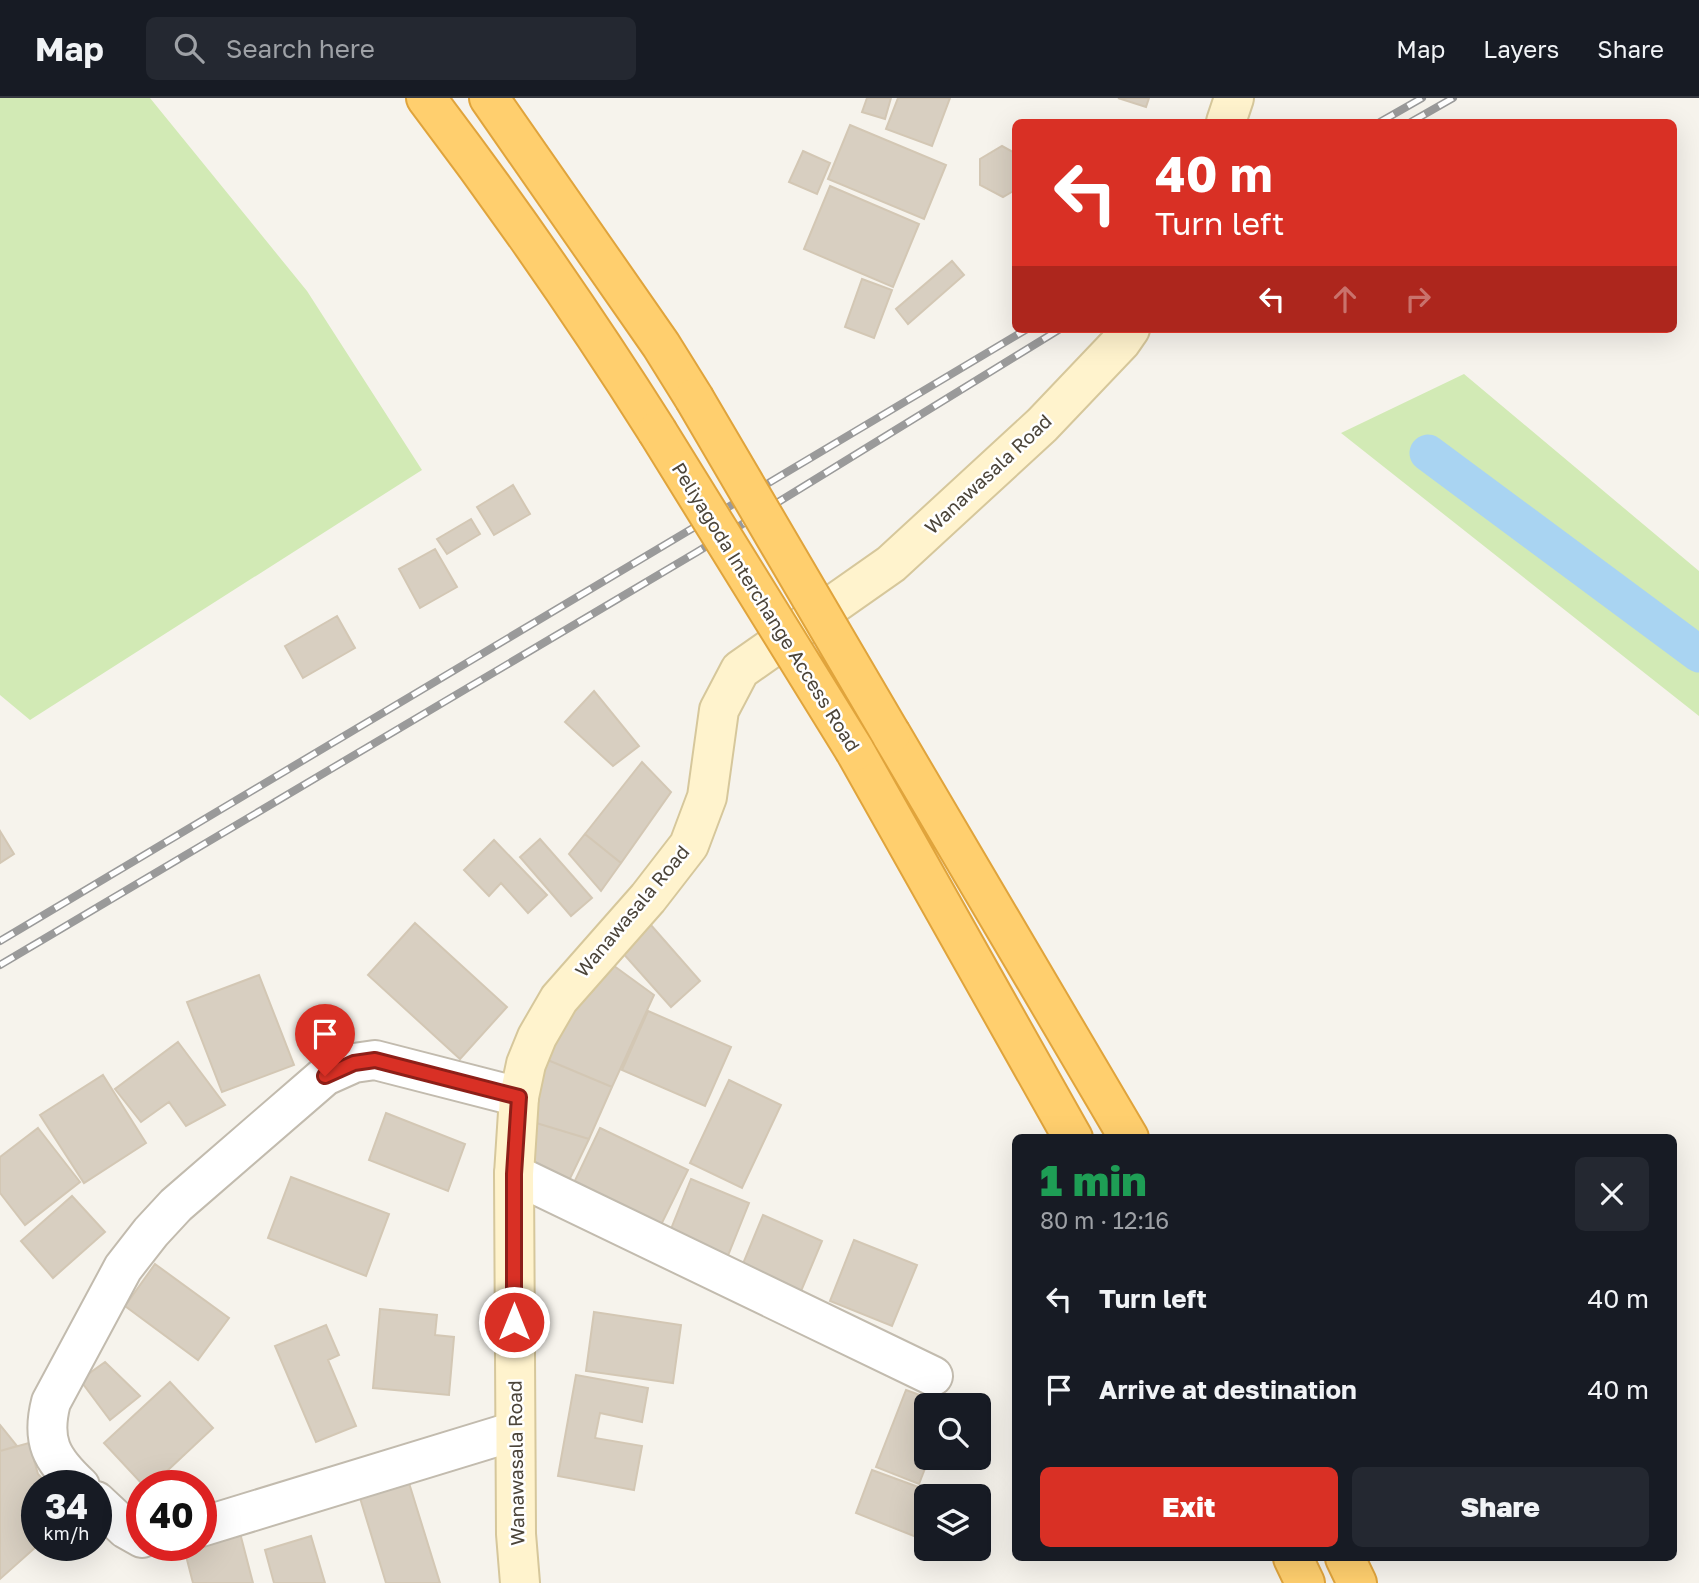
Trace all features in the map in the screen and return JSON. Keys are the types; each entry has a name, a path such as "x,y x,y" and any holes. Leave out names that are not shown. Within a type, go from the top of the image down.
{"highway":[{"name":"Peliyagoda Interchange Access Road","path":"426,98 501,197 601,342 657,431 855,751 1071,1134"},
{"name":"Peliyagoda Interchange Access Road","path":"489,98 661,345 694,398 1127,1134"},
{"path":"1294,1561 1305,1583"},
{"path":"1346,1561 1357,1583"}],"street":[{"path":"1227,119 1234,98"},
{"name":"Wanawasala Road","path":"520,1583 514,1431 514,1174 519,1097 526,1064 559,999 648,898 689,845 707,797 719,710 740,670 891,564 1042,425 1127,333"},
{"path":"63,1470 50,1449 45,1427 51,1402 122,1268 176,1205 325,1076 354,1063 375,1060 519,1097"},
{"path":"514,1174 933,1376"},
{"path":"217,1522 514,1431"},
{"path":"112,1516 126,1529"}],"green space":[{"path":"0,98 150,98 307,291 422,470 30,720 0,695"},
{"path":"1464,374 1699,571 1699,716 1341,433"}],"building":[{"path":"867,98 891,98 885,119 862,112"},
{"path":"898,98 950,98 932,146 886,129"},
{"path":"1118,98 1149,98 1146,107"},
{"path":"850,125 946,165 924,219 828,179"},
{"path":"1002,146 1012,151 1012,192 1003,197 980,185 980,159"},
{"path":"803,151 830,163 817,194 789,182"},
{"path":"830,186 919,224 893,287 804,249"},
{"path":"952,261 964,275 908,324 896,309"},
{"path":"862,279 892,290 874,338 845,327"},
{"path":"513,485 530,514 494,535 477,507"},
{"path":"471,519 480,534 447,554 437,539"},
{"path":"435,549 457,587 420,608 399,569"},
{"path":"337,616 355,648 303,678 285,646"},
{"path":"594,691 639,746 613,766 565,722"},
{"path":"642,762 671,792 621,863 585,834"},
{"path":"0,831 14,854 0,863"},
{"path":"585,834 621,863 601,891 569,854"},
{"path":"540,839 592,898 571,916 520,857"},
{"path":"494,840 547,895 528,913 501,883 489,896 464,870"},
{"path":"415,923 507,1007 460,1059 368,975"},
{"path":"650,924 700,981 671,1007 621,951"},
{"path":"610,963 654,995 612,1087 543,1058 569,1001 592,992"},
{"path":"259,975 294,1065 222,1092 187,1002"},
{"path":"648,1011 731,1047 705,1106 622,1070"},
{"path":"178,1042 225,1105 186,1126 169,1102 141,1122 115,1089"},
{"path":"543,1058 612,1087 589,1139 533,1122"},
{"path":"103,1075 146,1143 84,1183 40,1115"},
{"path":"729,1080 781,1105 742,1188 690,1163"},
{"path":"386,1113 465,1144 448,1191 369,1160"},
{"path":"533,1122 589,1139 564,1191 534,1178"},
{"path":"38,1128 80,1182 25,1225 0,1193 0,1157"},
{"path":"600,1128 688,1170 657,1233 570,1191"},
{"path":"291,1177 389,1214 366,1276 268,1238"},
{"path":"691,1179 749,1203 727,1258 669,1234"},
{"path":"72,1196 105,1232 53,1278 21,1241"},
{"path":"763,1215 822,1241 799,1296 740,1271"},
{"path":"854,1240 917,1265 892,1326 830,1301"},
{"path":"155,1264 229,1318 198,1360 125,1306"},
{"path":"380,1309 437,1315 435,1335 454,1337 449,1395 373,1388"},
{"path":"594,1312 681,1325 673,1383 586,1371"},
{"path":"326,1325 339,1355 328,1360 356,1426 316,1442 275,1346"},
{"path":"105,1362 140,1396 110,1420 80,1380"},
{"path":"576,1375 648,1388 642,1422 600,1413 595,1438 642,1446 634,1490 558,1476"},
{"path":"170,1382 213,1428 168,1470 129,1470 104,1443"},
{"path":"906,1390 914,1393 914,1470 924,1470 919,1484 876,1467"},
{"path":"0,1425 17,1446 0,1451"},
{"path":"29,1443 37,1470 21,1470 21,1560 0,1579 0,1451"},
{"path":"872,1470 914,1485 914,1536 856,1513"},
{"path":"409,1483 440,1583 386,1583 360,1498"},
{"path":"240,1533 253,1583 193,1583 187,1561 217,1561 217,1539"},
{"path":"311,1536 325,1583 274,1583 265,1550"}],"waterway":[{"path":"1428,453 1699,654"}],"railway":[{"path":"1385,119 1422,98"},
{"path":"1416,119 1453,98"},
{"path":"0,941 1020,333"},
{"path":"0,965 697,552 1053,333"}],"route":[{"path":"325,1076 354,1063 375,1060 519,1097 514,1174 514,1322"}]}
